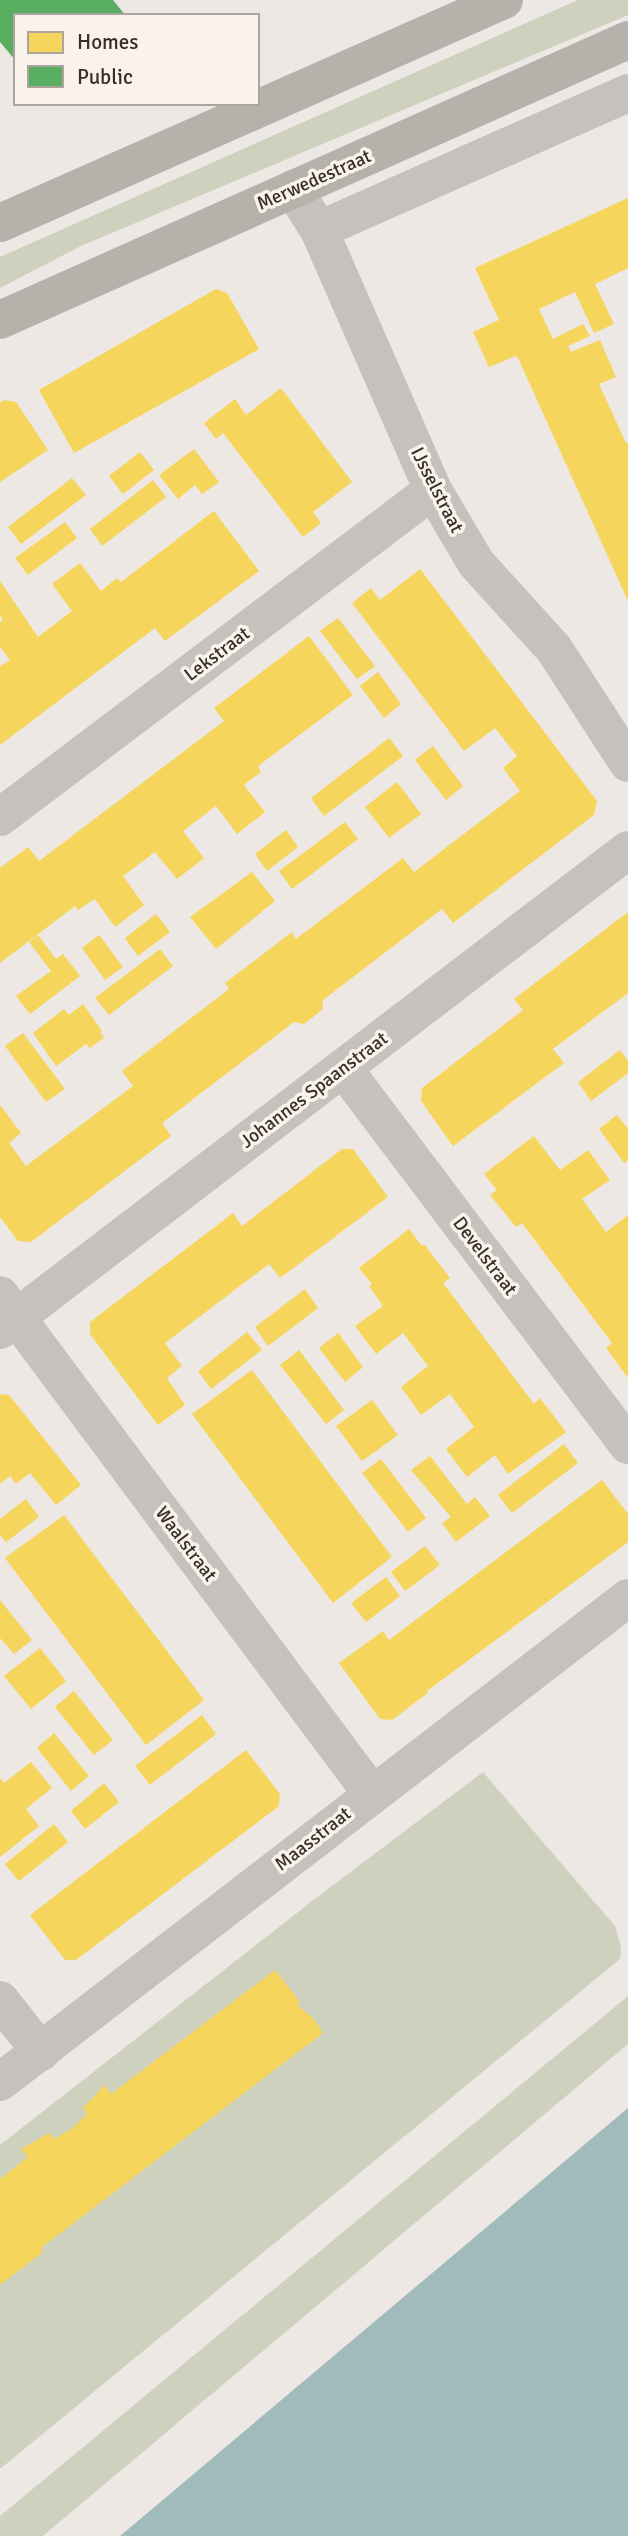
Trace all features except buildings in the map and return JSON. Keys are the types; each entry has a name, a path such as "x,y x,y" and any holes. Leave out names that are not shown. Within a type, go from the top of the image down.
{"main road":[{"path":"0,223 504,0"},
{"name":"Merwedestraat","path":"0,320 628,40"}],"street":[{"path":"319,230 628,93"},
{"name":"IJsselstraat","path":"293,190 319,230 433,490 476,563 554,649 628,763"},
{"name":"Lekstraat","path":"0,817 433,490"},
{"name":"Johannes Spaanstraat","path":"6,1314 343,1068 628,850"},
{"name":"Develstraat","path":"343,1068 628,1445"},
{"name":"Waalstraat","path":"6,1314 372,1794"},
{"name":"Maasstraat","path":"0,2082 628,1598"},
{"path":"0,2000 41,2052"}],"green space":[{"path":"578,0 628,0 628,15 81,246 0,288 0,257"},
{"path":"483,1772 615,1926 621,1947 620,1959 0,2469 0,2145 316,1898"},
{"path":"628,1996 628,2044 43,2536 0,2536 0,2516"}],"water":[{"path":"628,2108 628,2536 120,2536"}]}
